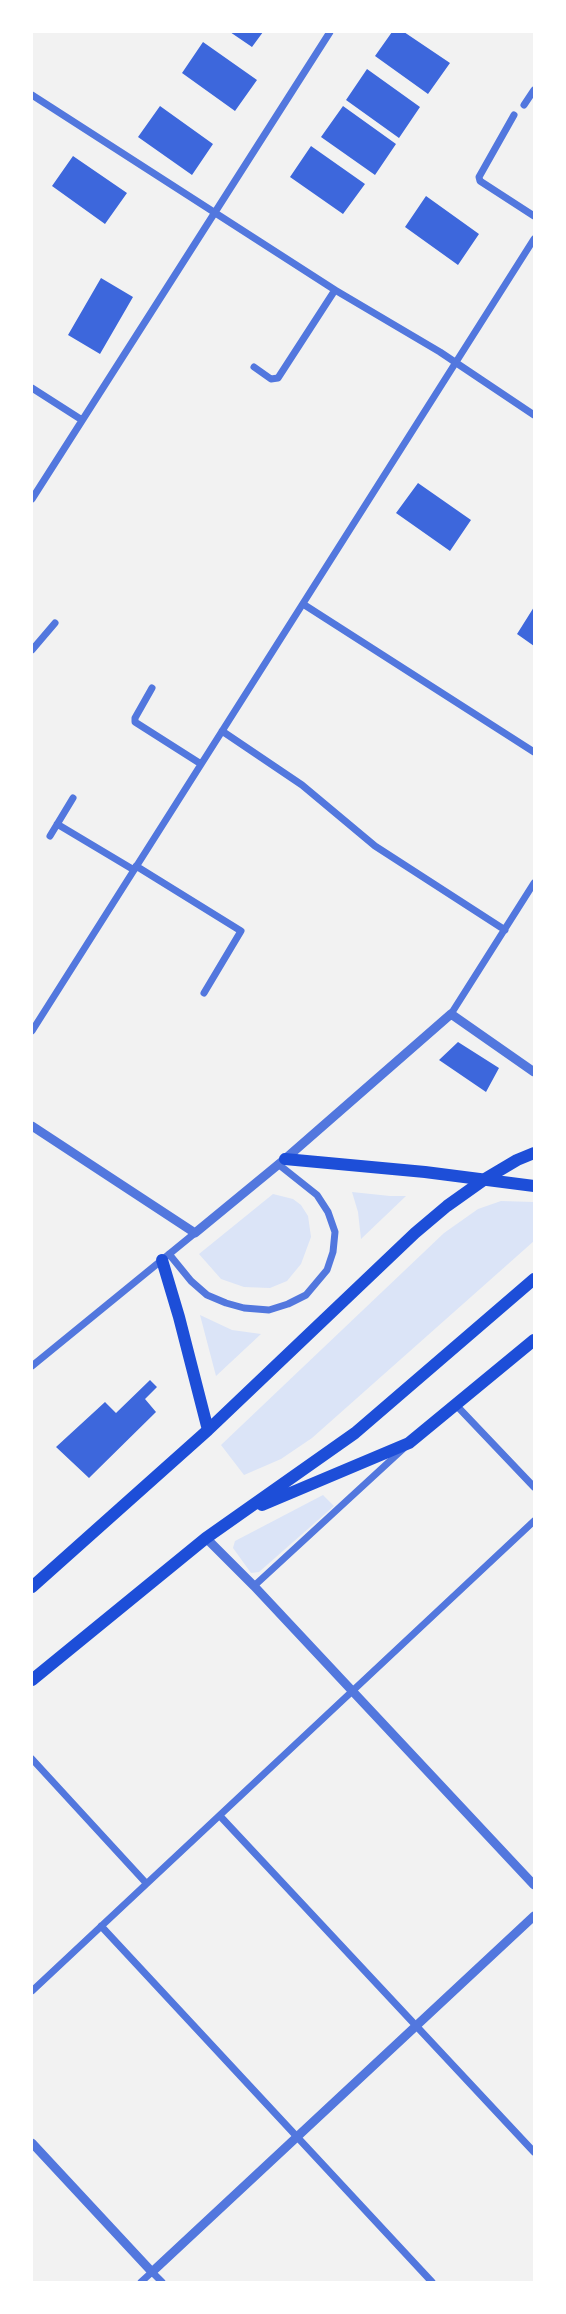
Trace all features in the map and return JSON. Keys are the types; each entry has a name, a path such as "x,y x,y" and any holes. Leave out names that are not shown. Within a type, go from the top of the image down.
{"highway":[{"path":"32,1587 208,1430 415,1233 485,1179 534,1153"},
{"path":"282,1161 485,1179 534,1186"},
{"path":"165,1257 208,1430"},
{"path":"32,1680 206,1538 355,1433 534,1279"},
{"path":"240,1514 409,1443 534,1340"}],"street":[{"path":"32,499 330,32"},
{"path":"524,105 534,90"},
{"path":"32,95 534,415"},
{"path":"514,115 479,177 480,181 534,216"},
{"path":"32,1031 534,239"},
{"path":"254,367 271,379 278,379 335,289"},
{"path":"32,388 82,420"},
{"path":"303,604 534,752"},
{"path":"32,650 55,623"},
{"path":"152,688 135,722 201,764"},
{"path":"222,731 302,785 375,846 505,930"},
{"path":"50,836 73,798"},
{"path":"57,824 241,931 204,993"},
{"path":"32,1366 282,1161 451,1014 534,883"},
{"path":"451,1014 534,1072"},
{"path":"32,1126 195,1233"},
{"path":"165,1257 207,1295 244,1308 269,1310 306,1295 327,1270 333,1252 335,1232 328,1212 317,1195 282,1161"},
{"path":"456,1405 534,1486"},
{"path":"254,1586 409,1443"},
{"path":"32,1991 534,1521"},
{"path":"206,1538 534,1885"},
{"path":"32,1759 146,1883"},
{"path":"220,1816 534,2152"},
{"path":"141,2283 534,1916"},
{"path":"101,1926 432,2283"},
{"path":"32,2143 162,2283"}],"shaded area":[{"path":"352,1192 406,1196 361,1239 358,1212"},
{"path":"273,1194 293,1199 308,1216 311,1237 301,1264 287,1281 270,1288 244,1287 221,1279 199,1254"},
{"path":"501,1201 534,1202 534,1241 312,1438 281,1459 244,1475 221,1445 444,1233 478,1209"},
{"path":"200,1315 232,1330 261,1334 216,1376"},
{"path":"323,1495 334,1506 259,1572 251,1573 233,1548 235,1541"}],"building":[{"path":"230,32 263,32 252,47"},
{"path":"392,32 404,32 450,63 428,94 375,56"},
{"path":"203,42 257,80 235,111 182,73"},
{"path":"367,69 420,107 399,138 346,100"},
{"path":"160,106 213,144 192,175 138,137"},
{"path":"343,106 396,144 375,175 321,137"},
{"path":"311,146 365,184 343,214 290,177"},
{"path":"73,156 127,193 105,224 52,186"},
{"path":"426,196 479,234 458,265 405,227"},
{"path":"101,278 133,297 100,354 68,335"},
{"path":"418,483 471,520 450,551 396,513"},
{"path":"534,607 534,646 517,634"},
{"path":"458,1042 499,1068 486,1092 439,1060"},
{"path":"150,1380 157,1387 145,1399 156,1412 89,1478 56,1447 105,1402 116,1413"}]}
